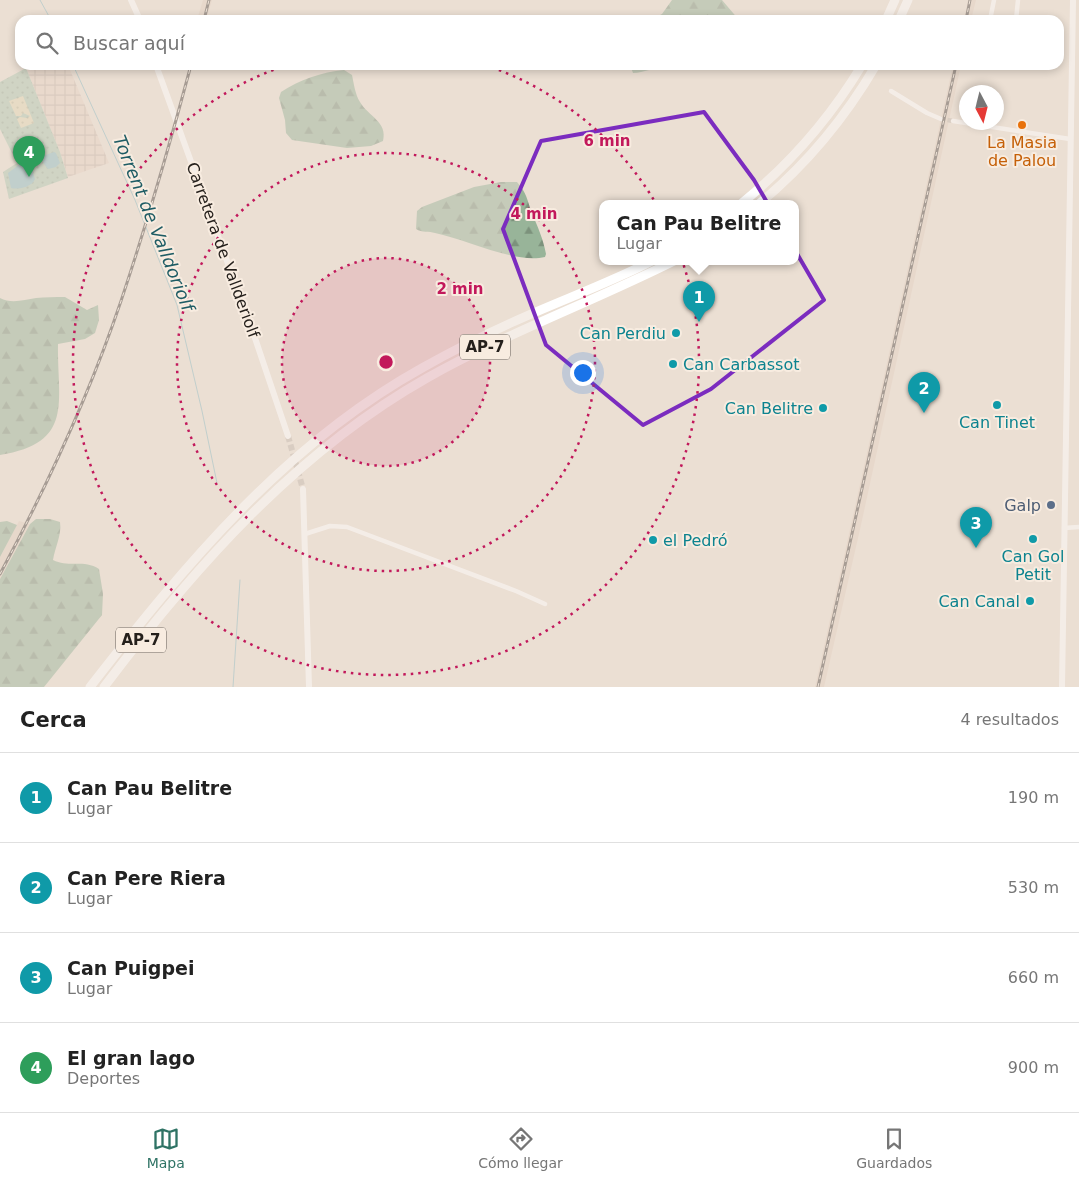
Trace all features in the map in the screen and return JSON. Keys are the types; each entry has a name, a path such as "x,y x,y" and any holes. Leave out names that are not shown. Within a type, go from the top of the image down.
{"highway":[{"path":"888,15 894,0"},
{"path":"901,15 908,0"},
{"path":"746,200 769,180 806,143 836,104 859,70"},
{"path":"763,200 794,173 828,135 873,70"},
{"name":"AP-7","path":"90,687 170,586 213,537 276,474 332,428 396,384 452,352 513,322 643,265"},
{"name":"AP-7","path":"104,687 159,616 216,551 280,487 339,437 393,398 457,361 665,265"}],"main road":[{"path":"131,0 138,15"},
{"path":"1062,687 1064,462 1073,0"},
{"name":"Carretera de Vallderiolf","path":"158,70 256,340 288,436"},
{"path":"303,489 309,687"}],"street":[{"path":"991,15 994,0"},
{"path":"1016,15 1018,0"},
{"path":"891,91 926,113 941,118"},
{"path":"953,121 1070,139"},
{"path":"305,534 330,526 347,528 516,591 545,604"},
{"path":"1064,528 1079,527"}],"highlighted area":[{"path":"704,112 754,180 824,300 711,389 643,425 546,345 503,229 541,141"}],"shaded area":[{"path":"203,0 212,0 208,15 198,15"},
{"path":"968,0 976,0 972,15 965,15"},
{"path":"27,70 70,70 109,163 68,177 60,152"},
{"path":"952,70 960,70 824,687 815,687"},
{"path":"19,521 30,524 0,579 0,557"}],"green space":[{"path":"672,0 722,0 735,15 660,15"},
{"path":"22,70 27,70 60,152 68,178 9,199 3,172 17,163 0,129 0,82"},
{"path":"344,70 352,75 356,92 363,107 383,129 383,141 371,146 347,148 292,140 286,133 285,120 279,98 281,92 311,77"},
{"path":"632,70 649,70 641,72 633,73"},
{"path":"501,182 517,182 523,190 542,238 545,257 519,257 505,254 433,232 416,229 417,211 422,207 474,187"},
{"path":"65,297 87,310 98,305 99,320 95,333 85,339 58,344 59,401 57,417 51,430 41,441 24,449 0,455 0,298 13,301"},
{"path":"36,519 50,519 60,522 59,536 53,560 65,563 88,564 99,569 103,594 102,615 44,687 0,687 0,579 30,524"},
{"path":"7,521 17,525 0,557 0,522"}],"sand":[{"path":"23,96 34,123 21,128 17,119 30,116 23,113 21,116 16,116 9,101"}],"water":[{"path":"54,152 60,163 56,167 48,169 42,159 43,156"},
{"path":"20,164 32,169 35,179 31,184 24,187 11,188 8,173"}],"waterway":[{"name":"Torrent de Valldoriolf","path":"40,0 48,15"},
{"name":"Torrent de Valldoriolf","path":"75,70 135,200 177,305 217,483"},
{"name":"Torrent de Valldoriolf","path":"233,687 240,580"}],"tunnel":[{"path":"941,119 953,121"},
{"path":"288,436 303,489"}],"railway":[{"path":"205,15 209,0"},
{"path":"967,15 970,0"},
{"path":"0,574 66,440 109,336 149,213 190,70"},
{"path":"818,687 955,70"}],"place":[{"name":"La Masia de Palou","path":"1022,125"},
{"name":"El gran lago","path":"29,177"},
{"name":"Can Pau Belitre","path":"699,322"},
{"name":"Can Perdiu","path":"676,333"},
{"name":"Can Carbassot","path":"673,364"},
{"name":"Can Tinet","path":"997,405"},
{"name":"Can Belitre","path":"823,408"},
{"name":"Can Pere Riera","path":"924,413"},
{"name":"Galp","path":"1051,505"},
{"name":"Can Gol Petit","path":"1033,539"},
{"name":"el Pedró","path":"653,540"},
{"name":"Can Puigpei","path":"976,548"},
{"name":"Can Canal","path":"1030,601"}]}
